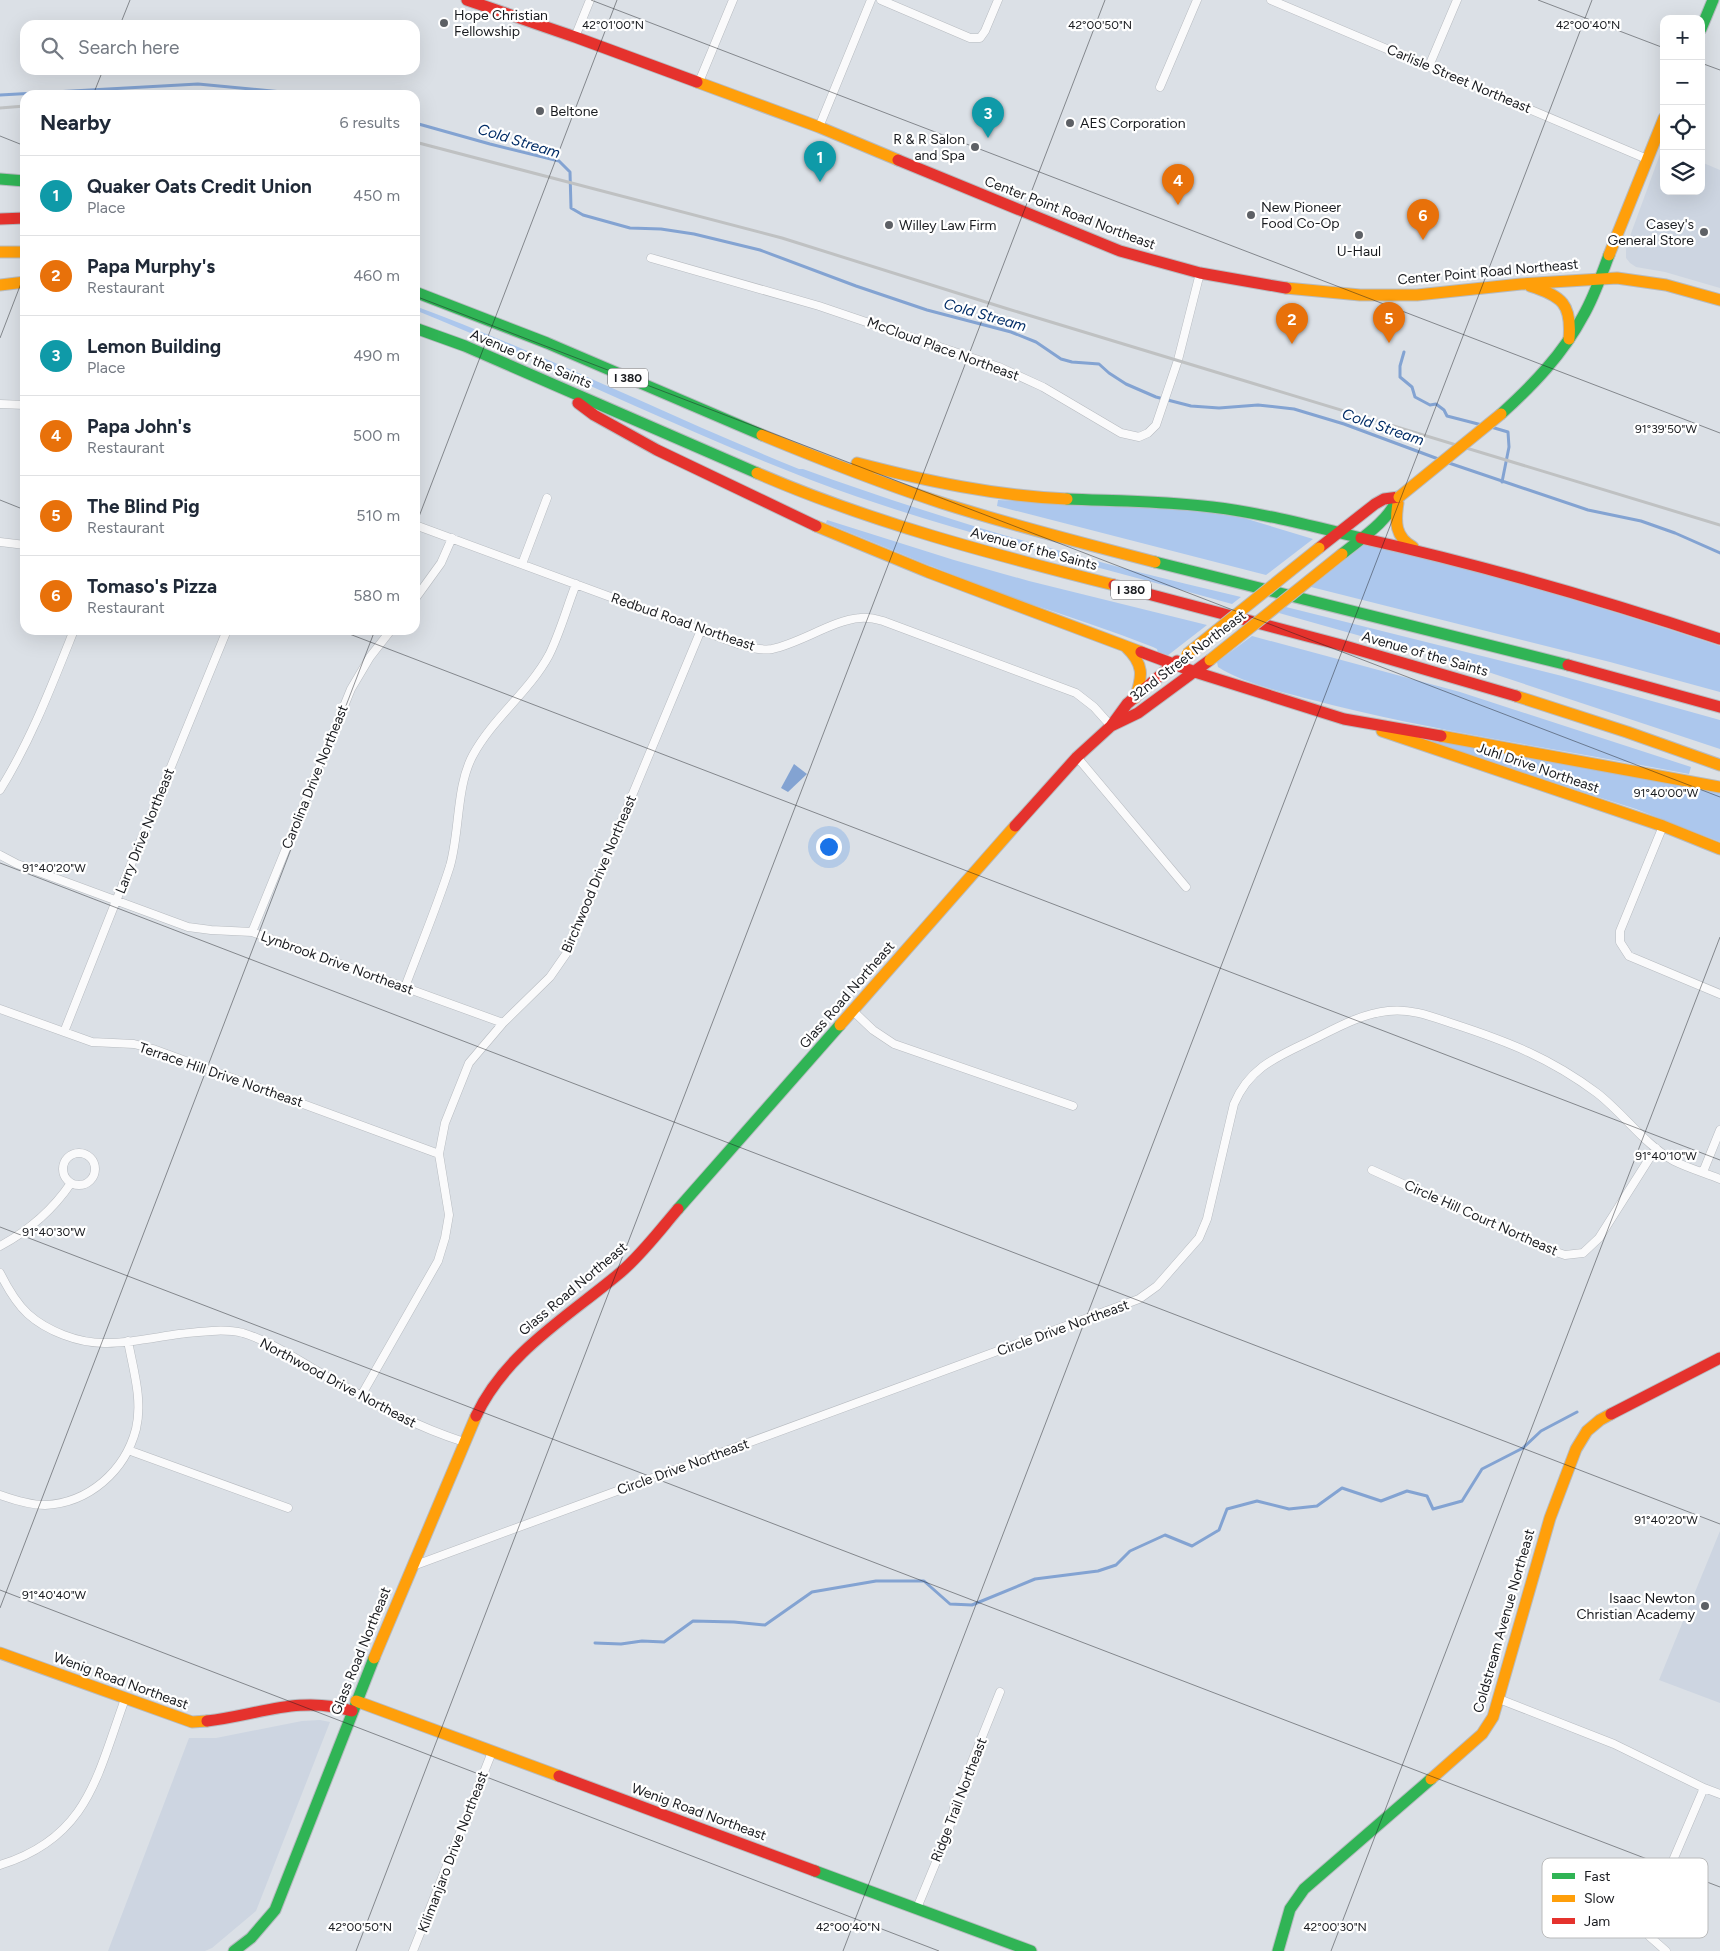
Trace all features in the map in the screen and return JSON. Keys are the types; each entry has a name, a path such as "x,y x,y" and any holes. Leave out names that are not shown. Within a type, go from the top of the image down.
{"main road":[{"name":"Center Point Road Northeast","path":"467,0 699,82 819,128 1084,238 1120,251 1200,273 1283,288 1360,295 1417,295 1522,284 1600,278 1621,279 1666,285 1720,300"},
{"path":"1705,19 1713,0"},
{"name":"32nd Street Northeast","path":"1111,726 1138,713 1195,672 1342,554 1392,511 1399,497 1501,414 1532,385 1569,340 1588,309 1660,128"},
{"path":"0,180 20,181"},
{"path":"0,218 20,218"},
{"path":"0,252 20,252"},
{"path":"0,285 20,283"},
{"path":"420,284 464,309"},
{"path":"1522,284 1554,294 1564,301 1570,313 1569,340"},
{"name":"Avenue of the Saints","path":"420,294 464,309 793,448 896,487 1005,522 1100,548 1620,678 1720,707"},
{"name":"Avenue of the Saints","path":"420,330 465,346 784,485 908,530 1479,684 1665,744 1720,765"},
{"path":"552,385 594,414 657,450 812,524 928,572 1195,672 1344,719 1720,787"},
{"path":"793,448 918,479 1015,495 1212,507 1273,516 1425,552 1536,582 1720,639"},
{"path":"1399,497 1395,525 1398,534 1403,541 1425,552"},
{"name":"32nd Street Northeast","path":"1111,726 1120,713 1135,698 1174,664 1318,548 1375,504 1384,499 1399,497"},
{"path":"1123,645 1133,653 1140,666 1141,678 1135,698"},
{"name":"Juhl Drive Northeast","path":"1344,719 1663,826 1720,848"},
{"name":"Glass Road Northeast","path":"242,1949 275,1910 354,1706 464,1442 484,1399 495,1383 521,1352 623,1270 1046,791 1077,757 1111,726"},
{"name":"Coldstream Avenue Northeast","path":"1278,1951 1290,1909 1304,1889 1482,1734 1493,1717 1550,1518 1576,1449 1587,1431 1600,1420 1720,1358"},
{"name":"Wenig Road Northeast","path":"0,1653 192,1722 208,1722 286,1706 318,1704 354,1706 492,1752 1030,1951"}],"street":[{"path":"575,37 590,0"},
{"path":"699,82 733,0"},
{"path":"819,128 871,0"},
{"path":"881,0 970,38 980,38 985,31 998,0"},
{"path":"1160,87 1197,0"},
{"name":"Carlisle Street Northeast","path":"1271,0 1648,159"},
{"path":"1429,66 1457,0"},
{"name":"McCloud Place Northeast","path":"651,258 819,306 999,367 1043,387 1121,434 1134,437 1143,436 1153,429 1158,419 1182,346 1200,273"},
{"path":"0,404 20,406"},
{"path":"522,564 547,498"},
{"name":"Redbud Road Northeast","path":"420,527 746,646 771,649 844,622 860,618 872,618 1076,693 1090,703 1111,726"},
{"path":"420,592 441,563 452,538"},
{"path":"0,542 20,544"},
{"path":"405,987 450,865 458,828 463,783 473,756 493,726 532,679 549,655 576,584"},
{"name":"Birchwood Drive Northeast","path":"360,1396 438,1261 446,1238 449,1215 439,1154 445,1123 469,1064 503,1024 550,978 566,954 701,630"},
{"path":"0,790 12,771 42,710 72,635"},
{"name":"Larry Drive Northeast","path":"64,1032 226,635"},
{"name":"Carolina Drive Northeast","path":"252,932 351,689 370,658 387,635"},
{"path":"1077,757 1186,887"},
{"path":"1663,826 1620,931 1620,942 1629,956 1720,994"},
{"name":"Lynbrook Drive Northeast","path":"0,854 17,864 188,927 252,932 503,1024"},
{"name":"Terrace Hill Drive Northeast","path":"0,1009 92,1042 134,1044 153,1048 439,1154"},
{"path":"853,1011 873,1030 894,1044 1073,1106"},
{"name":"Circle Drive Northeast","path":"413,1566 1140,1299 1157,1286 1199,1238 1207,1219 1234,1104 1248,1078 1273,1059 1353,1019 1390,1011 1411,1011 1513,1044 1538,1055 1598,1094 1656,1148 1674,1161 1720,1179"},
{"path":"1703,1172 1720,1130"},
{"name":"Circle Hill Court Northeast","path":"1372,1170 1547,1249 1565,1255 1583,1254 1599,1238 1656,1148"},
{"path":"73,1154 88,1156 94,1165 93,1176 86,1184 71,1183 64,1176 66,1161 73,1154"},
{"path":"0,1246 40,1221 71,1183"},
{"name":"Northwood Drive Northeast","path":"0,1273 9,1291 28,1314 71,1338 106,1344 196,1332 242,1333 268,1343 396,1416 429,1431 464,1442"},
{"path":"0,1495 17,1501 44,1505 69,1501 94,1491 112,1473 128,1450 136,1428 138,1405 128,1341"},
{"path":"128,1450 288,1508"},
{"name":"Ridge Trail Northeast","path":"917,1908 948,1832 955,1804 1000,1692"},
{"path":"0,1865 19,1860 43,1847 63,1831 80,1811 92,1792 126,1699"},
{"path":"1499,1700 1614,1744 1720,1794"},
{"name":"Kilimanjaro Drive Northeast","path":"413,1951 492,1752"},
{"path":"1674,1858 1704,1788"},
{"path":"1651,1938 1666,1951"}],"shaded area":[{"path":"1660,154 1660,195 1705,195 1705,164 1720,170 1720,288 1665,272 1636,267 1626,258 1626,247"},
{"path":"420,308 512,344 799,469 1020,540 1130,570 1241,597 1232,604 997,540 858,497 746,454 420,312"},
{"path":"998,500 1204,511 1244,518 1313,539 1266,575 997,506"},
{"path":"827,520 954,560 1029,581 1207,625 1167,656 1158,653 1157,649 1138,641 1002,594 951,574 826,523"},
{"path":"1367,542 1544,591 1720,646 1720,692 1610,662 1311,587"},
{"path":"1286,607 1562,676 1720,720 1720,749 1485,671 1279,613"},
{"path":"1252,636 1460,692 1691,767 1689,774 1465,734 1376,715 1273,689 1243,679 1218,667 1217,662"},
{"path":"1425,739 1720,793 1720,842 1636,809 1456,752"},
{"path":"794,764 807,774 788,792 781,788"},
{"name":"Isaac Newton Christian Academy","path":"1720,1531 1720,1703 1659,1680"},
{"path":"320,1720 330,1722 256,1911 212,1948 205,1951 108,1951 189,1738 216,1738 302,1721"}],"waterway":[{"name":"Cold Stream","path":"90,90 198,84 261,90"},
{"name":"Cold Stream","path":"0,95 20,94"},
{"name":"Cold Stream","path":"420,124 559,161 570,172 571,208 583,215 630,228 661,229 694,234 760,250 927,310 1011,332 1036,342 1061,359 1072,362 1099,364 1126,384 1156,397 1191,406 1219,408 1258,405 1294,409 1344,424 1441,460"},
{"path":"1404,352 1400,366 1400,377 1412,387 1415,397 1430,405 1436,404 1444,410 1447,416 1482,425"},
{"path":"1491,427 1508,432 1509,447 1502,482"},
{"name":"Cold Stream","path":"1446,462 1588,510 1641,521 1675,533 1720,553"},
{"path":"595,1643 664,1642 693,1621 765,1625 812,1592 876,1581 924,1581 950,1604 972,1605 1035,1579 1098,1571 1116,1565 1130,1551 1165,1535 1192,1546 1219,1530 1227,1509 1257,1501 1289,1509 1317,1506 1342,1488 1381,1501 1407,1491 1427,1496 1433,1509 1462,1501 1482,1469 1523,1448 1541,1431 1577,1412"}],"railway":[{"path":"0,108 20,106"},
{"path":"420,143 782,238 1008,309 1720,525"}],"traffic: fast":[{"path":"1705,19 1713,0"},
{"path":"0,179 20,181"},
{"path":"1501,414 1536,380 1557,356 1575,330 1591,301 1609,255"},
{"path":"420,294 547,343 762,435"},
{"path":"420,330 465,346 757,473"},
{"path":"1342,554 1381,522 1399,497"},
{"path":"1067,499 1158,502 1212,507 1268,516 1361,538"},
{"path":"1155,562 1568,665"},
{"path":"678,1209 840,1025"},
{"path":"234,1951 251,1938 275,1910 374,1658"},
{"path":"1278,1951 1290,1909 1304,1889 1431,1779"},
{"path":"815,1871 1031,1951"}],"traffic: slow":[{"path":"697,82 819,127 898,160"},
{"path":"1609,255 1660,128"},
{"path":"0,252 20,252"},
{"path":"1286,288 1360,295 1417,295 1521,284 1617,278 1666,285 1720,300"},
{"path":"0,285 20,283"},
{"path":"1530,286 1550,294 1563,303 1569,317 1569,339"},
{"path":"1399,497 1501,414"},
{"path":"762,435 850,470 939,502 1155,562"},
{"path":"857,463 961,487 1014,495 1067,499"},
{"path":"757,473 800,491 888,522 978,549 1114,585"},
{"path":"1398,503 1397,523 1400,534 1413,547"},
{"path":"816,526 928,572 1141,652"},
{"path":"1187,654 1319,548"},
{"path":"1210,660 1342,554"},
{"path":"1126,647 1139,665 1140,683 1135,698"},
{"path":"1516,696 1720,765"},
{"path":"1382,731 1663,826 1720,849"},
{"path":"1441,736 1720,787"},
{"path":"840,1025 1015,826"},
{"path":"1431,1779 1482,1734 1493,1717 1550,1518 1576,1449 1587,1431 1611,1414"},
{"path":"374,1658 476,1416"},
{"path":"0,1653 192,1722 207,1721"},
{"path":"356,1701 559,1776"}],"traffic: jam":[{"path":"467,0 697,82"},
{"path":"898,160 1120,251 1200,273 1286,288"},
{"path":"0,219 20,218"},
{"path":"578,403 594,415 657,450 816,526"},
{"path":"1319,548 1375,504 1384,499 1399,497"},
{"path":"1361,538 1542,584 1720,639"},
{"path":"1114,585 1345,646 1516,696"},
{"path":"1141,652 1195,672 1344,719 1441,736"},
{"path":"1111,726 1138,713 1210,660"},
{"path":"1015,826 1077,757 1111,726 1127,704 1177,661"},
{"path":"1568,665 1720,707"},
{"path":"476,1416 489,1393 521,1354 540,1336 629,1265 678,1209"},
{"path":"1611,1414 1720,1358"},
{"path":"207,1721 297,1706 315,1705 352,1711"},
{"path":"559,1776 815,1871"}],"place":[{"name":"Hope Christian Fellowship","path":"444,23"},
{"name":"Beltone","path":"540,111"},
{"name":"AES Corporation","path":"1070,123"},
{"name":"Lemon Building","path":"988,138"},
{"name":"R & R Salon and Spa","path":"975,147"},
{"name":"Quaker Oats Credit Union","path":"820,182"},
{"name":"Papa John's","path":"1178,205"},
{"name":"New Pioneer Food Co-Op","path":"1251,215"},
{"name":"Willey Law Firm","path":"889,225"},
{"name":"Casey's General Store","path":"1704,232"},
{"name":"U-Haul","path":"1359,235"},
{"name":"Tomaso's Pizza","path":"1423,240"},
{"name":"The Blind Pig","path":"1389,343"},
{"name":"Papa Murphy's","path":"1292,344"},
{"name":"Isaac Newton Christian Academy","path":"1705,1606"}]}
